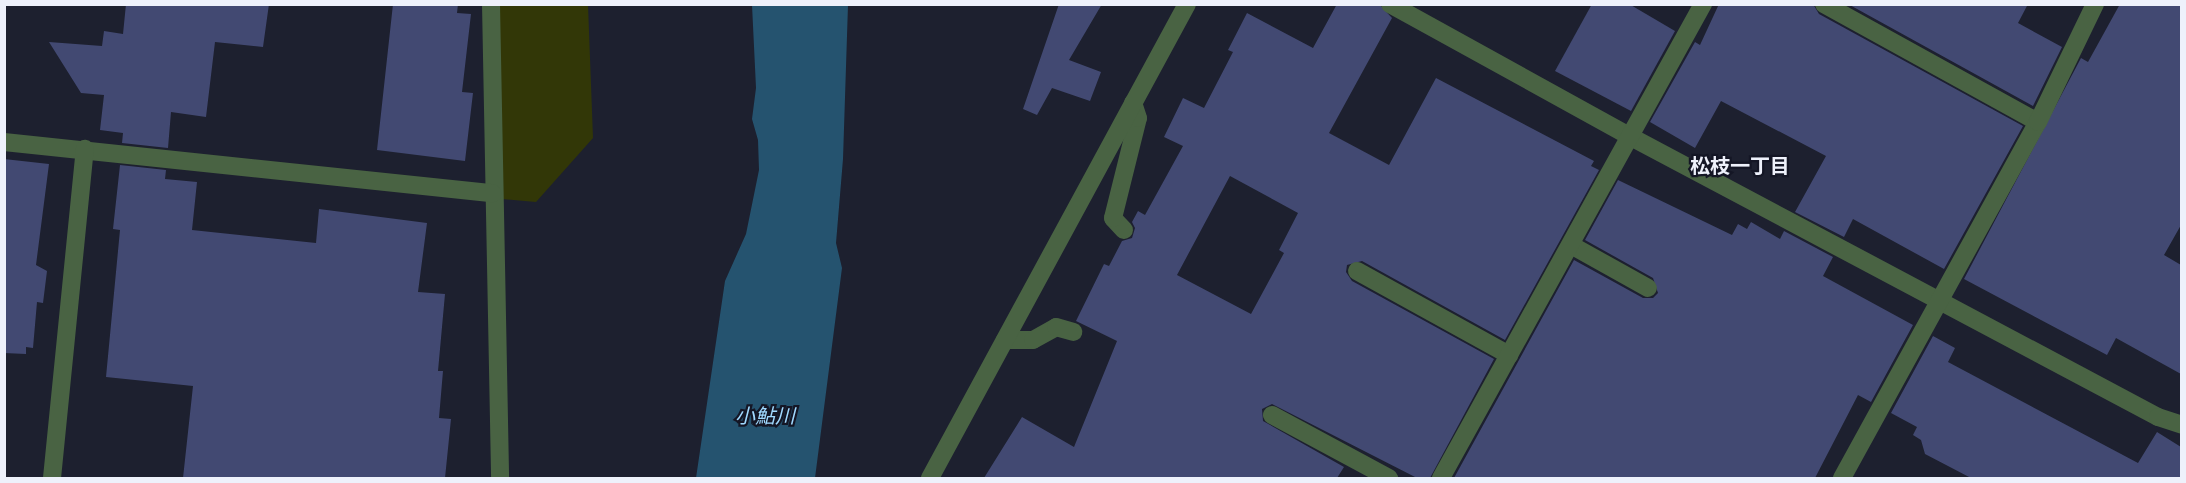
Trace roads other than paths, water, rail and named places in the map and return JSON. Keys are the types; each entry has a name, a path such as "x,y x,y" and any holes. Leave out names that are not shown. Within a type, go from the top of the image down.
{"street":[{"path":"490,4 492,193 500,478"},
{"path":"930,478 1187,4"},
{"path":"1390,4 1631,137 2158,417 2181,425"},
{"path":"1441,478 1703,4"},
{"path":"1824,4 2038,122"},
{"path":"1842,478 2038,122 2095,4"},
{"path":"1124,230 1113,218 1138,118 1133,103"},
{"path":"4,142 85,148 492,193"},
{"path":"52,478 85,148"},
{"path":"1571,245 1648,288"},
{"path":"1357,271 1509,355"},
{"path":"1005,340 1033,340 1056,327 1073,332"},
{"path":"1272,415 1389,478"}],"water":[{"name":"小鮎川","path":"752,5 848,5 843,159 836,243 842,268 815,478 696,478 725,281 746,234 759,170 758,140 752,119 756,88"}],"district":[{"name":"松枝一丁目","path":"1740,166"}]}
